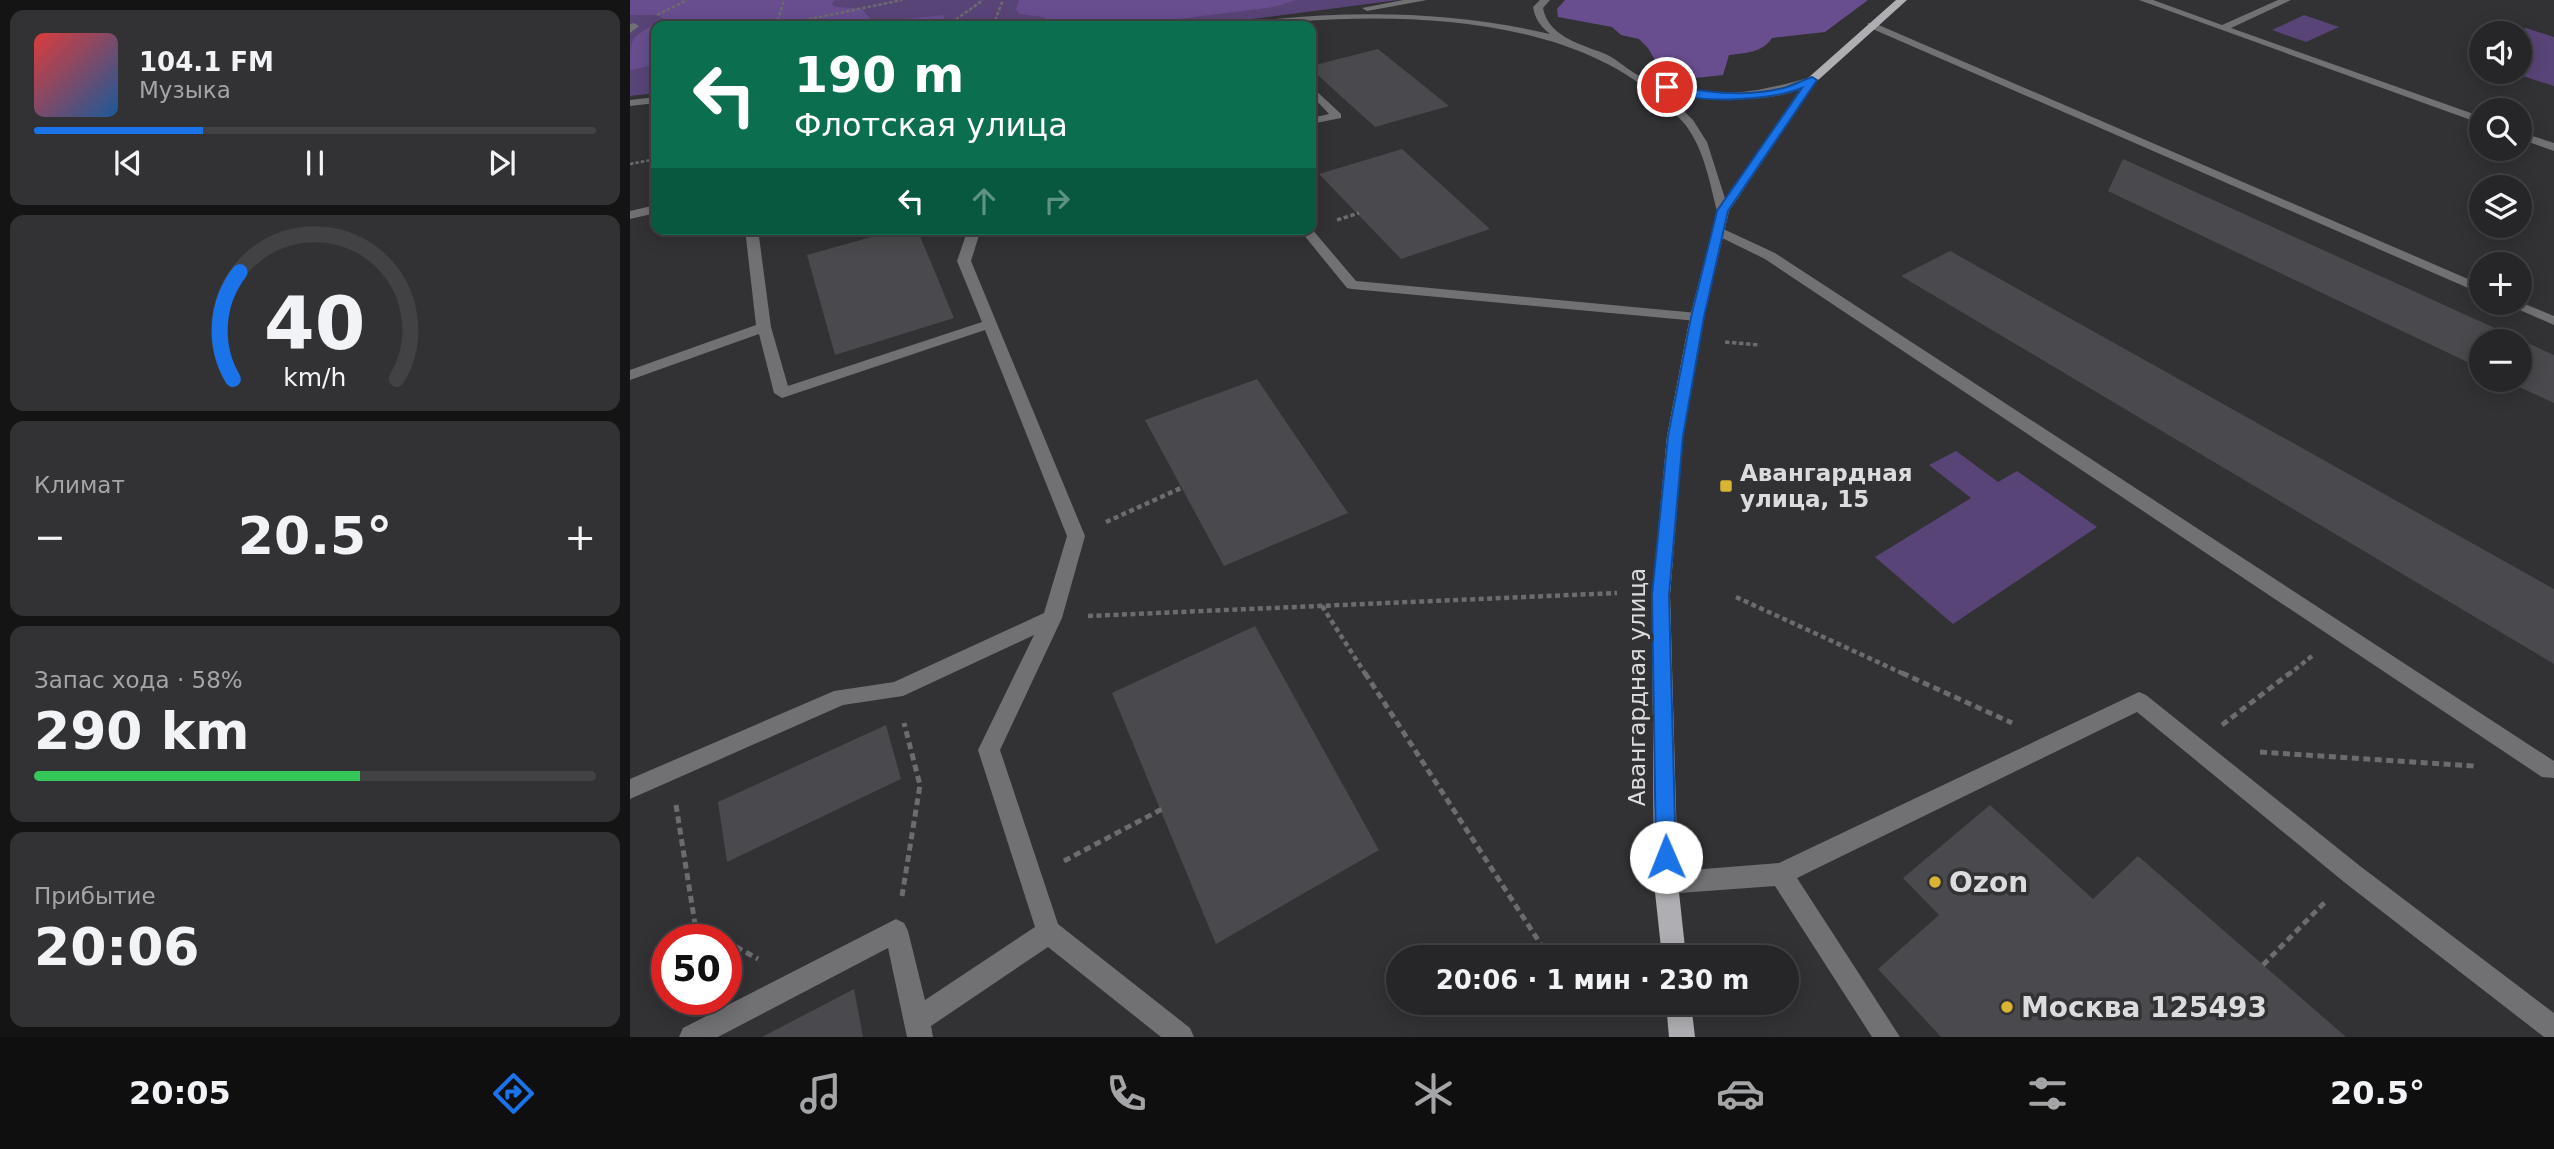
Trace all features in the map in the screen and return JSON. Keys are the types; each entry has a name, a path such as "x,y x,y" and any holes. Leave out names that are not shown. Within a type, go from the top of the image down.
{"main road":[{"name":"Авангардная улица","path":"1673,945 1667,883 1661,595 1675,436 1697,317 1723,211 1812,80 1902,0"},
{"path":"1680,1015 1682,1037"}],"street":[{"path":"1281,21 1422,0"},
{"path":"1545,0 1538,7 1539,18 1548,29 1572,44"},
{"path":"2144,0 2469,116"},
{"path":"2222,28 2286,0"},
{"name":"Авангардная улица","path":"1302,18 1407,17 1458,20 1508,28 1572,44 1631,72 1662,95 1691,123 1709,160 1723,211"},
{"path":"1871,25 2469,284"},
{"path":"1631,72 1667,87 1695,94 1732,97 1788,90 1812,80"},
{"path":"1316,94 1337,116 1316,120"},
{"path":"630,103 651,101"},
{"path":"2532,140 2554,148"},
{"path":"630,215 651,210"},
{"path":"1719,231 1770,256 2550,770"},
{"path":"752,235 764,327 782,393 989,324"},
{"path":"973,235 964,261 1076,536 1052,618 989,750 1049,933 1181,1037"},
{"path":"1310,235 1352,285 1697,317"},
{"path":"2532,312 2554,321"},
{"path":"630,375 764,327"},
{"path":"630,789 841,697 896,690 1052,618"},
{"path":"1667,883 1782,874 2139,701 2193,748 2352,874 2554,1029"},
{"path":"1782,874 1887,1037"},
{"path":"692,1037 896,931 919,1029 1049,933"}],"path":[{"path":"778,21 784,0"},
{"path":"798,21 902,0"},
{"path":"954,21 983,0"},
{"path":"996,21 1003,0"},
{"path":"630,164 651,160"},
{"path":"1724,342 1760,345"},
{"path":"1076,536 1181,488"},
{"path":"1052,618 1617,593"},
{"path":"1735,597 2054,742"},
{"path":"1322,605 1541,945"},
{"path":"2193,748 2340,634"},
{"path":"896,690 920,785 896,931"},
{"path":"2193,748 2482,766"},
{"path":"670,772 695,924"},
{"path":"1031,879 1162,809"},
{"path":"2263,965 2352,874"}],"shaded area":[{"path":"630,0 1398,0 1236,21 651,21 651,94 630,96"},
{"path":"630,0 835,0 831,4 836,7 862,9 872,21 660,21 663,19 659,15 630,15"},
{"path":"1019,0 1296,0 1274,7 1163,21 1048,21 1044,17 1019,14 1016,9"},
{"path":"1565,0 1868,0 1825,32 1772,38 1758,49 1729,55 1723,75 1695,78 1672,75 1659,67 1639,39 1621,35 1612,27 1558,17 1557,9"},
{"path":"945,15 943,21 883,21"},
{"path":"2304,15 2339,27 2306,42 2272,30"},
{"path":"651,26 651,65 632,70 631,48 640,33"},
{"path":"2532,30 2554,37 2554,86 2532,79"},
{"path":"1956,451 1998,482 2017,471 2097,527 1953,624 1875,557 1971,498 1929,465"}],"building":[{"path":"1378,49 1449,106 1375,127 1316,74 1316,65"},
{"path":"1402,149 1490,229 1401,259 1319,174"},
{"path":"2123,159 2497,329 2469,329 2469,363 2108,191"},
{"path":"879,235 919,235 954,318 835,355 807,255"},
{"path":"1950,251 2554,589 2554,664 1901,276"},
{"path":"2532,345 2554,355 2554,403 2530,392"},
{"path":"1257,379 1348,513 1224,566 1145,420"},
{"path":"1255,626 1379,850 1216,944 1112,693"},
{"path":"886,725 901,779 727,862 718,802"},
{"path":"1990,805 2093,899 2138,856 2346,1037 1941,1037 1878,969 1939,915 1903,878"},
{"path":"854,989 863,1037 762,1037"}],"place":[{"name":"Авангардная улица, 15","path":"1726,486"},
{"name":"Ozon","path":"1935,882"},
{"name":"Москва 125493","path":"2007,1007"}],"route":[{"path":"1666,857 1661,595 1675,436 1697,317 1723,211 1812,80 1788,90 1732,97 1695,94 1667,87"}]}
